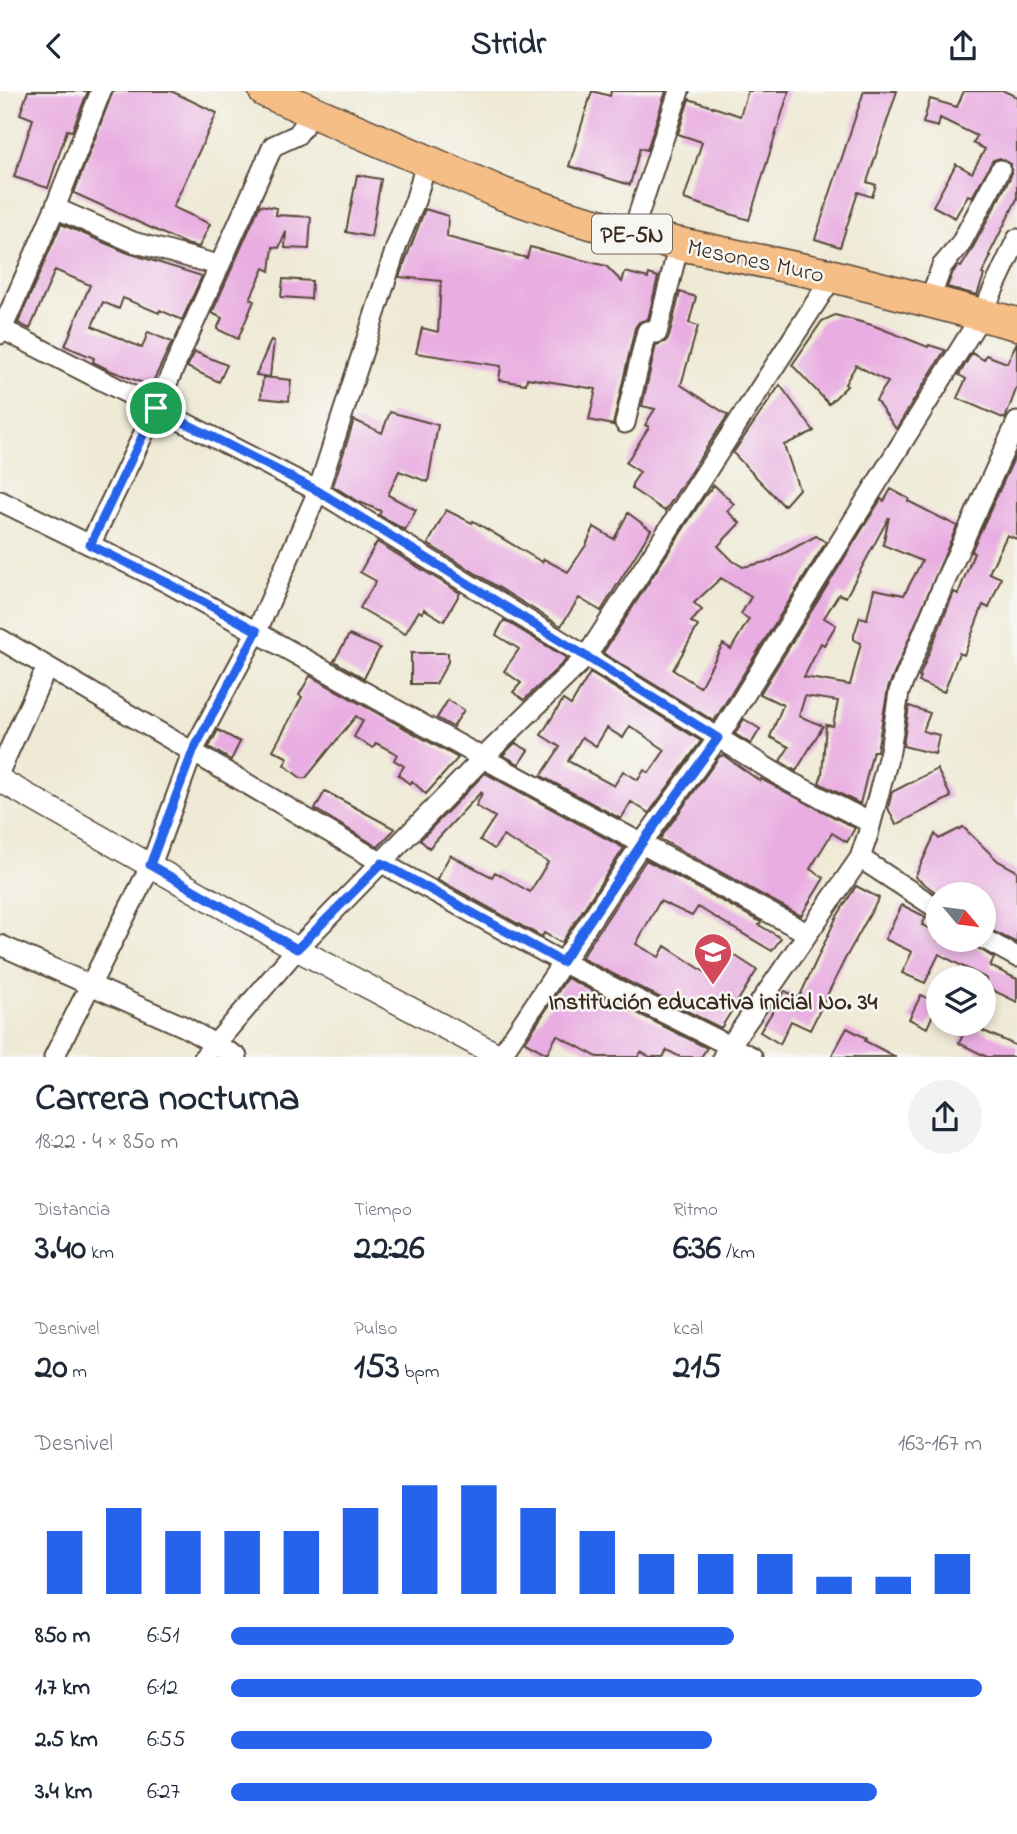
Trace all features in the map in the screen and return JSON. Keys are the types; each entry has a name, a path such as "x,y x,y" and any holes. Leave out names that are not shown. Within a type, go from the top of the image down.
{"highway":[{"name":"Mesones Muro","path":"265,91 516,198 569,217 632,234 833,276 1017,324"}],"street":[{"path":"101,91 55,208 1,331 318,491 790,782 871,823"},
{"path":"632,234 679,91"},
{"path":"90,545 156,408 273,146 297,135 314,112"},
{"path":"54,1057 150,865 193,751 257,631 318,491 427,161"},
{"path":"929,302 942,266 960,245 1000,170"},
{"path":"55,208 133,242 219,265"},
{"path":"0,780 297,949 500,1057 642,843 718,738 981,316 1017,239"},
{"path":"625,423 647,331 657,333 678,244"},
{"path":"208,1051 297,949 483,758 586,657 833,276"},
{"path":"726,1052 860,858 890,751 900,692 945,581 1017,422"},
{"path":"0,501 166,582 483,758 807,933"},
{"path":"0,639 382,863 726,1052 752,1057"},
{"path":"0,770 47,667"},
{"path":"860,858 926,901"},
{"path":"0,944 185,1027 208,1051 237,1057"},
{"path":"996,946 1017,957"}],"building":[{"path":"28,91 88,91 72,131 67,130 48,188 14,177 33,119 20,114"},
{"path":"113,91 171,91 217,113 173,207 210,224 199,247 186,244 74,193"},
{"path":"592,91 610,96 611,91 666,91 647,150 640,148 630,185 569,166"},
{"path":"748,91 789,91 749,220 684,199 702,142 678,134 689,99 740,116"},
{"path":"864,91 897,91 867,182 876,185 872,197 858,192 840,247 815,239"},
{"path":"964,91 1004,91 1017,97 1017,199 989,255 991,256 982,274 984,275 977,295 947,287 953,272 958,266 961,267 971,251 1011,176 1011,164 1000,158 993,160 972,197 968,195 955,218 933,206 956,164 972,173 985,149 973,143 977,136 940,118 938,127 923,123 930,99 957,107"},
{"path":"357,175 381,179 371,237 346,232"},
{"path":"260,205 277,208 276,215 311,217 309,249 285,248 286,232 279,248 273,247 270,271 264,268 250,299 254,301 238,339 217,329 222,318 212,313"},
{"path":"425,209 448,216 447,237 527,258 530,247 606,266 622,282 625,272 648,278 649,274 658,277 648,319 639,322 635,328 613,425 589,420 596,389 527,378 526,384 499,380 501,366 416,353 422,328 438,332 441,281 399,277"},
{"path":"61,224 128,253 202,276 182,320 123,298 119,309 103,302 92,326 142,348 148,332 172,342 151,386 109,370 93,362 94,358 65,346 90,285 55,270 30,329 18,323"},
{"path":"283,279 312,281 311,299 281,297"},
{"path":"680,292 696,297 689,323 698,326 681,385 728,415 665,511 632,489 632,484 640,472 626,463 649,427 645,425 655,409 642,406 656,345 665,342 669,337"},
{"path":"835,315 872,325 928,347 929,345 945,350 896,429 876,400 888,382 856,365 845,384 847,386 829,404 792,365 822,321"},
{"path":"271,340 274,341 270,377 256,375"},
{"path":"1017,342 1017,387 1005,419 957,398 966,379 959,375 972,353 984,360 986,355 1007,363"},
{"path":"195,352 227,365 219,382 187,367"},
{"path":"263,377 291,380 289,401 261,398"},
{"path":"780,385 814,431 784,445 799,489 784,506 733,453"},
{"path":"390,412 438,425 428,482 399,471 388,495 416,510 405,530 379,515 381,511 357,501 333,486 354,420 382,433"},
{"path":"1017,452 1017,539 1007,535 989,573 1001,578 989,608 983,605 964,655 959,653 944,692 919,682 919,677 954,592 958,594 974,553 971,552"},
{"path":"714,485 734,504 727,511 740,523 718,546 743,567 770,561 816,536 826,542 714,721 603,653","holes":["721,578 751,597 741,614 749,619 731,649 723,644 700,687 673,670 698,626 691,622 702,610 694,603"]},
{"path":"891,489 909,499 908,501 957,526 888,688 877,751 873,751 860,804 819,783 826,725 833,726 838,701 805,696 799,716 823,726 796,771 780,761 789,747 770,737 783,705 760,694 881,499 884,501","holes":["889,517 883,545 922,561 904,595 874,589 867,619 860,617 854,635 854,640 861,643 850,685 804,677 821,643 824,645 836,625 824,618 839,594 846,597"]},
{"path":"446,510 472,523 473,521 542,562 544,559 568,572 594,527 614,539 628,513 651,530 601,611 579,598 561,626 428,544"},
{"path":"377,542 460,593 444,621 424,609 422,613 419,611 405,634 360,608 376,581 360,572"},
{"path":"504,620 565,657 565,661 524,700 513,692 521,683 504,671 519,649 496,635"},
{"path":"349,635 380,648 364,678 334,661"},
{"path":"411,653 448,653 448,662 436,684 411,684"},
{"path":"590,673 701,741 649,813 631,802 621,819 541,776 560,747 541,735 563,700 571,705","holes":["630,726 665,750 649,773 644,770 638,780 623,771 614,786 568,761 582,737 596,746 607,728 623,738"]},
{"path":"310,676 458,758 426,794 412,781 410,784 398,775 404,766 394,760 397,754 376,743 373,748 354,737 363,721 356,716 306,778 301,778 284,765 288,758 273,750 302,697 299,695"},
{"path":"448,700 464,710 453,727 437,718"},
{"path":"909,706 930,713 923,731 939,735 935,754 903,746"},
{"path":"744,719 760,729 751,744 735,734"},
{"path":"218,730 240,742 231,760 209,747"},
{"path":"515,743 528,750 519,764 503,755"},
{"path":"723,755 760,781 761,779 855,828 847,842 832,833 810,869 824,878 801,916 660,839"},
{"path":"937,769 951,797 896,825 888,808 892,792"},
{"path":"485,773 624,848 561,943 544,933 542,937 437,879 450,855 492,877 495,872 530,892 548,862 503,836 494,849 480,840 495,817 476,806 481,792 429,848 420,840"},
{"path":"325,791 395,829 378,847 315,809"},
{"path":"963,827 998,861 1017,871 1017,943 996,933 996,882 926,882 926,885 915,877 935,834 939,839"},
{"path":"646,860 761,922 759,925 781,938 772,951 698,907 692,916 660,901 636,944 659,957 665,946 717,980 734,955 757,970 721,1028 581,958"},
{"path":"856,886 879,898 810,1030 791,1021 780,1044 760,1032 785,991 799,998 836,918"},
{"path":"902,905 926,917 922,925 926,927 926,952 984,952 994,958 990,966 962,966 939,954 933,966 926,966 925,983 902,973 912,952 885,939"},
{"path":"996,969 1017,979 1017,1002 996,992"},
{"path":"567,978 707,1048 701,1057 680,1057 667,1050 663,1057 650,1057 641,1052 638,1057 597,1057 557,1035 547,1054 525,1042"},
{"path":"921,995 926,997 926,1028 909,1019"},
{"path":"847,1028 866,1038 865,1041 896,1057 831,1057"},
{"path":"962,1036 995,1036 1017,1046 1017,1057 987,1057 959,1043"}],"place":[{"name":"Institución educativa inicial No. 34","path":"713,986"}],"route":[{"path":"156,408 318,491 718,738 642,843 562,962 382,863 297,949 150,865 193,751 257,631 90,545 156,408"}]}
